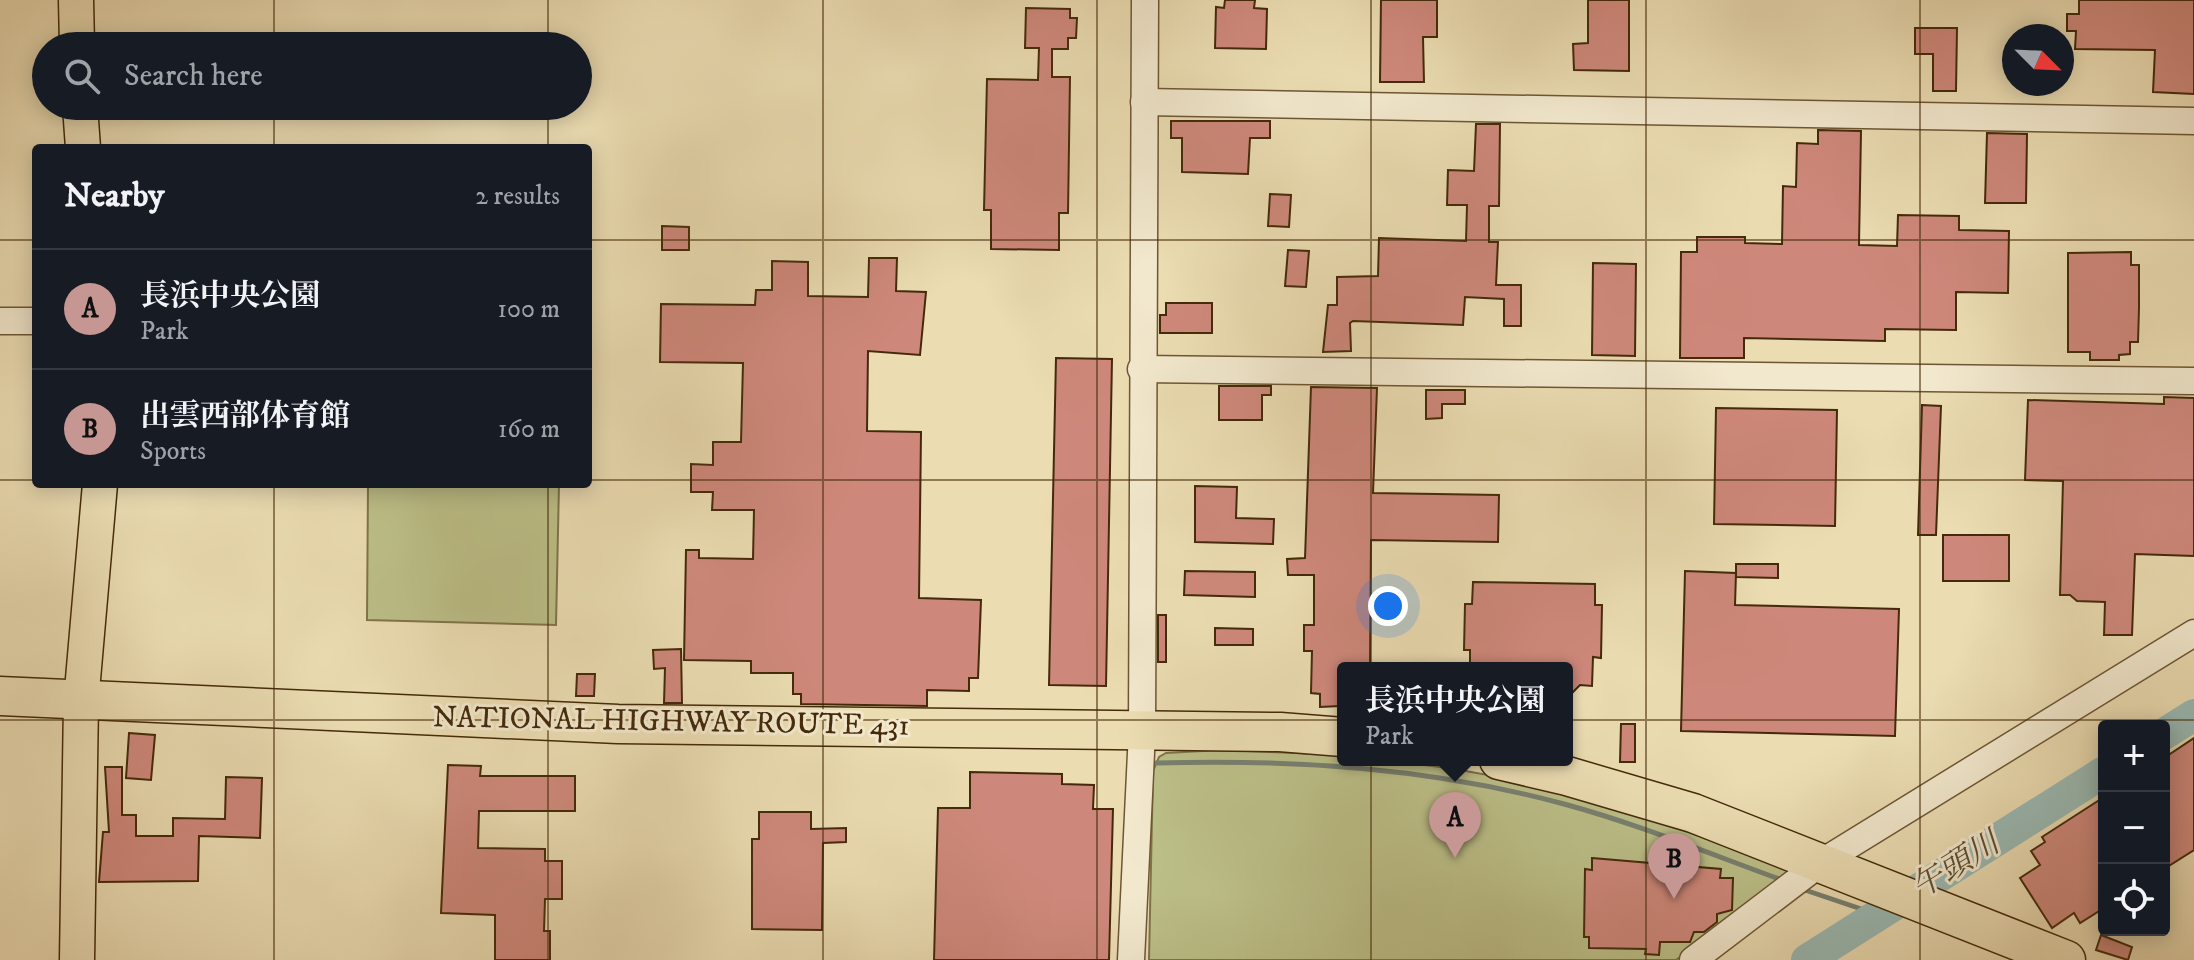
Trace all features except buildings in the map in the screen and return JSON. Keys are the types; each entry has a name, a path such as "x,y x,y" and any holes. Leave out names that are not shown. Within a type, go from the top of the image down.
{"highway":[{"name":"NATIONAL HIGHWAY ROUTE 431","path":"0,696 618,724 1280,732 1337,737"},
{"path":"1524,766 1693,813 1804,878 1884,887 2046,956"}],"main road":[{"path":"76,0 77,32"},
{"path":"81,120 83,144"},
{"path":"77,960 81,702 100,488"}],"street":[{"path":"1131,960 1142,732 1141,369 1145,0"},
{"path":"1144,102 2194,121"},
{"path":"0,321 32,321"},
{"path":"1141,369 2194,381"},
{"path":"1693,960 1804,878 2194,633"}],"green space":[{"path":"368,488 559,488 556,625 367,620"},
{"path":"1222,750 1337,755 1337,766 1424,766 1515,781 1629,812 1793,872 1676,960 1149,960 1153,771 1159,757 1166,753"}],"waterway":[{"name":"午頭川","path":"2170,730 2194,715"},
{"path":"1156,763 1259,763 1362,768 1464,782 1592,812 1782,880"},
{"name":"午頭川","path":"1807,960 2098,776"},
{"path":"1802,889 1876,914"}],"place":[{"name":"長浜中央公園","path":"1455,858"},
{"name":"出雲西部体育館","path":"1674,899"}]}
